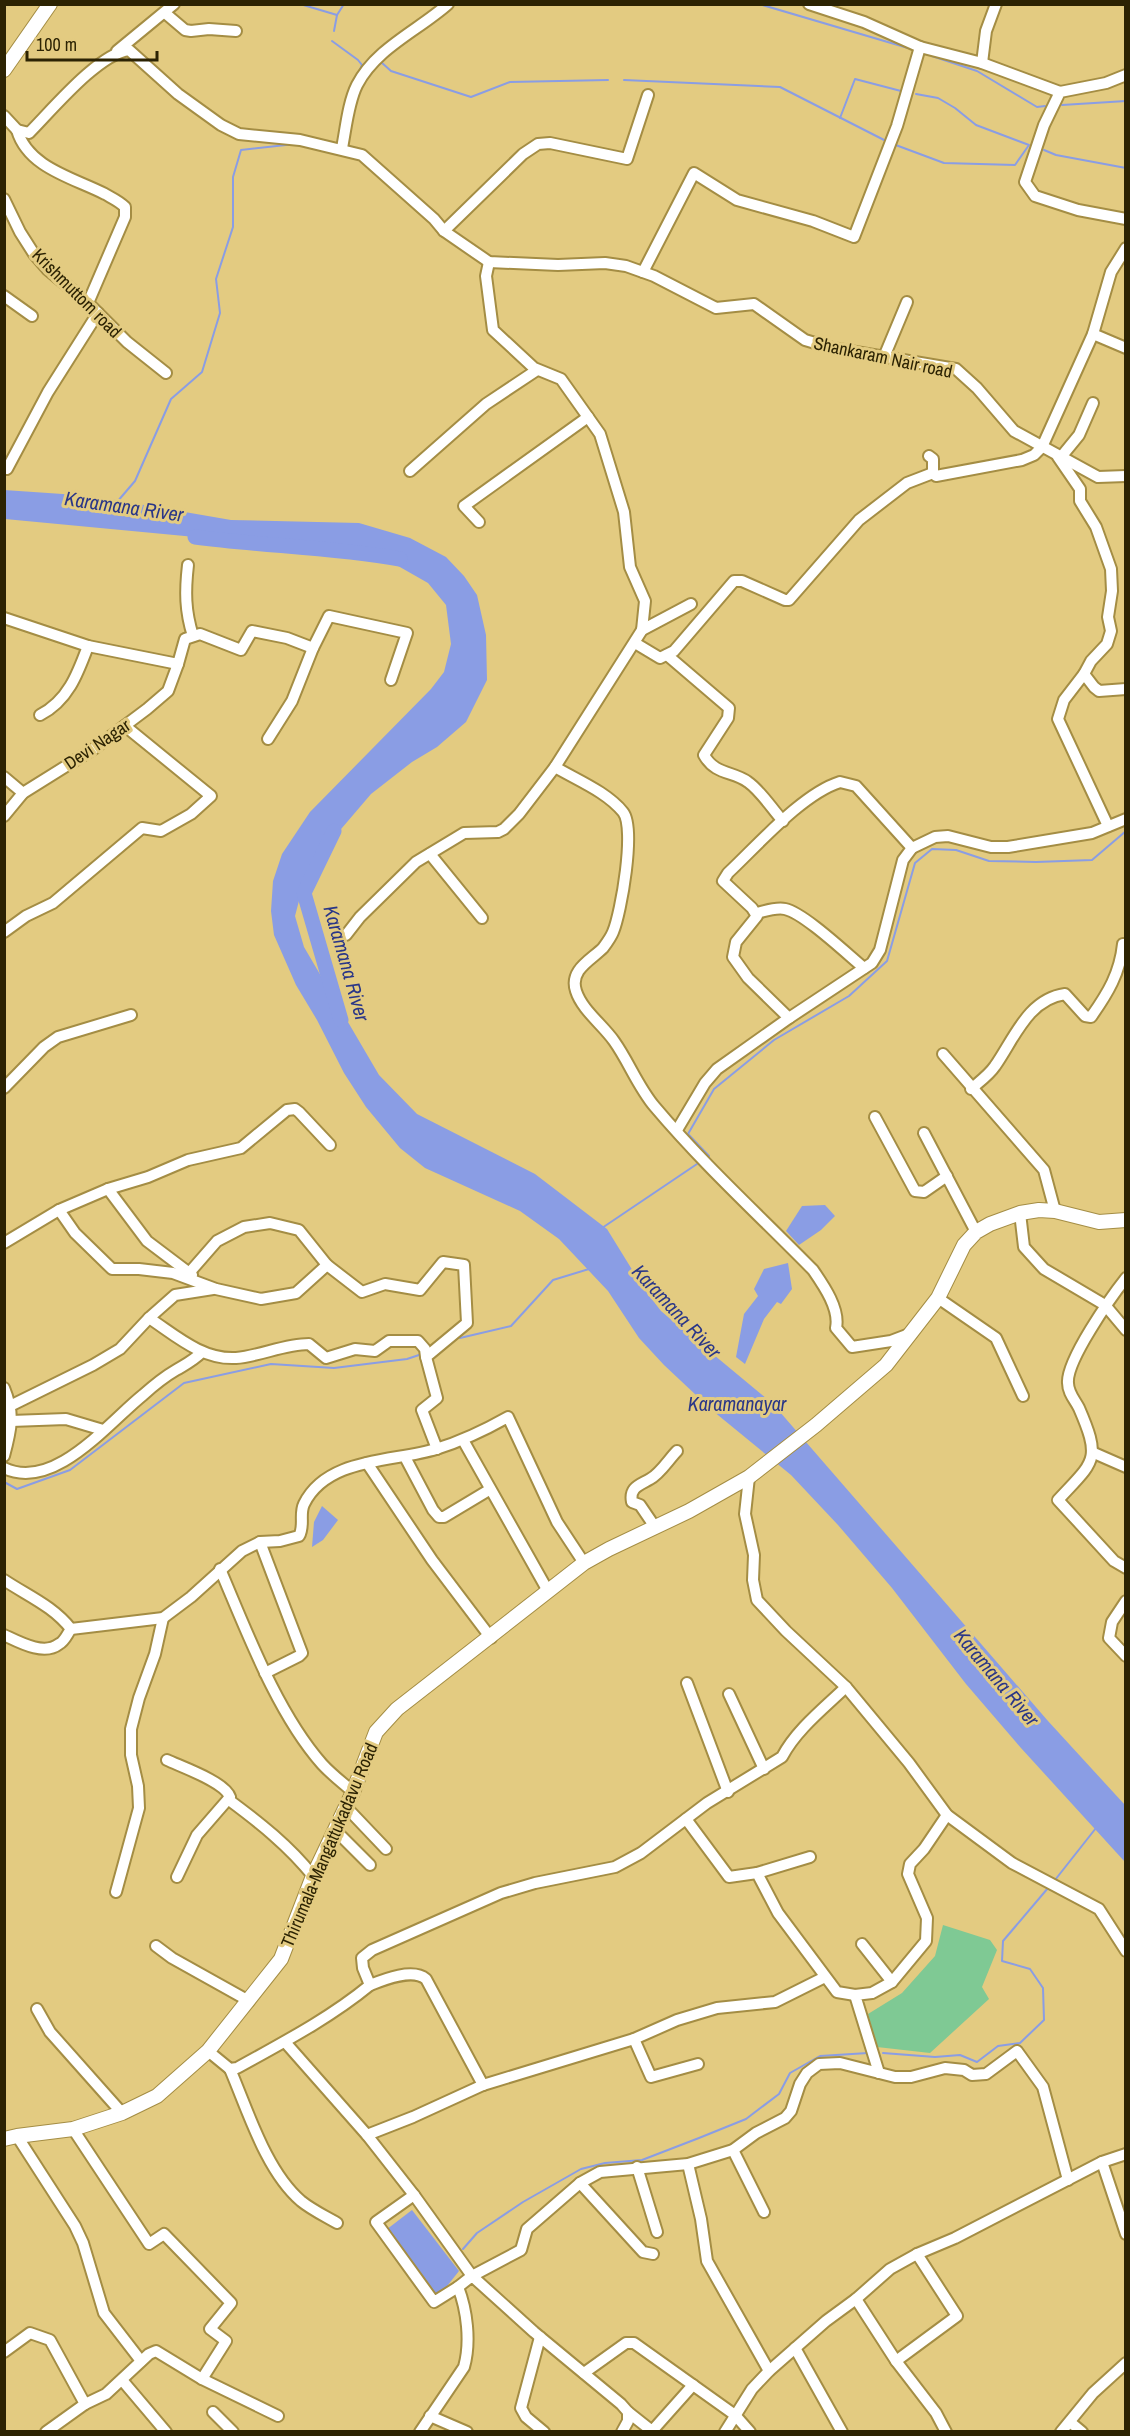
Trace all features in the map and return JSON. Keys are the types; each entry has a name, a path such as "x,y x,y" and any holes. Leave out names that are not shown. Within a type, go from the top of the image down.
{"main road":[{"path":"4,70 50,4"},
{"path":"976,1232 1020,1213 1039,1210 1055,1211 1099,1222 1125,1220"},
{"name":"Thirumala-Mangattukadavu Road","path":"11,2137 73,2129 122,2113 158,2096 208,2051 281,1959 313,1876 353,1792 376,1732 397,1709 491,1638 584,1563 689,1512 749,1477 816,1425 886,1365 938,1298 964,1245 976,1232"}],"street":[{"path":"17,130 29,133 82,80 174,4"},
{"path":"336,147 357,85 402,38 448,4"},
{"path":"809,4 864,22 920,47 982,63 1060,92 1106,83 1125,75"},
{"path":"982,63 986,31 996,4"},
{"path":"165,13 185,30 209,28 236,31"},
{"path":"643,272 694,173 737,200 813,221 854,237 892,137 920,47"},
{"path":"117,52 129,50 178,94 221,125 239,134 300,140 362,155 384,172 444,231 489,262 486,276 493,330 537,370 561,379 600,434 624,513 630,567 645,601 642,630 555,767 519,814 504,829 464,833 416,862 387,888 346,935"},
{"path":"1060,92 1044,126 1025,182 1028,189 1035,196 1063,205 1125,219"},
{"path":"444,231 523,154 538,144 550,143 627,159 648,95"},
{"path":"4,116 17,130 26,149 50,169 81,182 125,207 126,217 88,303"},
{"name":"Krishmuttom road","path":"4,199 20,232 47,269 88,303 127,342 166,373"},
{"path":"929,456 933,459 933,472 936,476 944,476 961,470 1022,460 1034,455 1042,447 1093,334 1111,272 1125,248"},
{"name":"Shankaram Nair road","path":"489,262 558,265 605,263 643,272 716,308 754,304 805,339 832,348 956,369 977,388 1014,431 1098,477 1125,476"},
{"path":"4,296 32,316"},
{"path":"884,357 907,302"},
{"path":"7,469 48,392 98,313"},
{"path":"1093,334 1125,348"},
{"path":"410,471 486,404 537,370"},
{"path":"1093,403 1079,435 1058,456 1080,489 1080,501 1096,527 1111,569 1112,591 1108,617 1111,631 1107,644 1091,661 1064,700 1058,719 1108,826"},
{"path":"479,522 464,506 588,417"},
{"path":"635,643 660,658 667,656 674,651 734,581 741,581 784,600 789,600 859,520 907,483 933,472"},
{"path":"188,565 184,596 193,636 200,634 241,650 252,631 286,638 313,648"},
{"path":"642,630 691,603"},
{"path":"268,739 292,701 329,615 407,633 391,680"},
{"path":"4,618 88,646 178,664"},
{"name":"Devi Nagar","path":"4,816 23,793 125,726 168,692 185,639 193,636"},
{"path":"40,715 49,711 71,687 88,646"},
{"path":"667,656 729,708 728,718 704,755 706,759 728,775 750,783 783,821"},
{"path":"1084,674 1099,691 1125,689"},
{"path":"4,932 26,916 53,903 142,828 161,831 191,814 211,796 125,726"},
{"path":"555,767 613,802 625,814 628,826 628,853 612,933 603,947 578,971 574,982 576,992 613,1039 643,1091 687,1144 813,1270 826,1291 838,1320 836,1328 852,1347 891,1341 912,1333"},
{"path":"4,777 23,793"},
{"path":"757,913 723,881 728,873 783,821 831,785 848,782 856,786 912,848"},
{"path":"677,1130 705,1083 717,1069 872,963 880,950 901,866 912,848 935,837 948,836 973,844 1008,847 1092,833 1124,820"},
{"path":"430,854 482,918"},
{"path":"757,913 781,908 788,909 807,921 864,968"},
{"path":"757,913 758,916 736,942 733,957 748,978 789,1018"},
{"path":"971,1089 994,1068 1024,1021 1049,998 1065,994 1084,1016 1091,1017 1118,974 1123,944"},
{"path":"4,1088 44,1047 58,1037 131,1015"},
{"path":"943,1054 971,1089 1044,1170 1055,1211"},
{"path":"4,1243 59,1210 108,1189 148,1177 188,1160 242,1148 287,1110 295,1109 299,1112 330,1145"},
{"path":"875,1117 915,1191 924,1191 947,1176"},
{"path":"924,1133 976,1232"},
{"path":"108,1189 147,1241 189,1273 216,1289"},
{"path":"59,1210 75,1233 112,1269 173,1273 216,1289 261,1299 296,1293 327,1265"},
{"path":"1020,1213 1024,1247 1044,1269 1105,1305 1125,1330"},
{"path":"189,1273 217,1241 244,1227 270,1223 299,1230 327,1265 363,1292 385,1284 420,1290 443,1262 464,1265 467,1323 426,1357"},
{"path":"1125,1278 1105,1305 1071,1368 1067,1382 1089,1430 1094,1453 1085,1472 1058,1500 1114,1561 1125,1568"},
{"path":"12,1405 120,1349 149,1318 175,1295 216,1289"},
{"path":"938,1298 996,1338 1023,1396"},
{"path":"149,1318 202,1352 218,1357 237,1358 296,1344 309,1344 326,1358 355,1349 375,1351 389,1341 418,1341 425,1349 437,1398 422,1410 437,1449"},
{"path":"4,1468 27,1473 56,1466 75,1454 166,1377 191,1362 202,1352"},
{"path":"4,1388 12,1405 4,1456"},
{"path":"4,1635 27,1645 53,1647 59,1645 71,1629 164,1618 242,1551 260,1542 280,1541 299,1536 302,1531 304,1504 320,1485 345,1469 367,1462 405,1457 437,1449 463,1440 508,1417 557,1522 584,1563"},
{"path":"11,1421 58,1418 103,1430"},
{"path":"463,1440 489,1490 548,1591"},
{"path":"655,1527 640,1505 632,1502 633,1489 639,1482 650,1479 677,1450"},
{"path":"1094,1453 1125,1467"},
{"path":"405,1457 439,1517 489,1490"},
{"path":"367,1462 432,1560 491,1638"},
{"path":"749,1477 745,1514 753,1547 755,1565 753,1580 756,1600 846,1687 916,1772 946,1815 1012,1863 1099,1909 1125,1951"},
{"path":"260,1542 302,1653 265,1672"},
{"path":"220,1569 265,1672 302,1737 323,1765 353,1792"},
{"path":"4,1580 56,1612 71,1629"},
{"path":"1125,1601 1112,1622 1109,1638 1125,1656"},
{"path":"116,1892 139,1808 138,1786 131,1755 131,1729 164,1618"},
{"path":"687,1683 728,1791"},
{"path":"370,1985 363,1968 362,1958 372,1950 501,1893 535,1883 615,1867 641,1853 707,1803 782,1757 786,1748 806,1726 846,1687"},
{"path":"729,1694 764,1769"},
{"path":"167,1760 227,1791 229,1800 261,1823 295,1854 313,1876"},
{"path":"177,1877 197,1835 229,1800"},
{"path":"346,1807 386,1849"},
{"path":"810,1986 855,1995 872,1992 892,1982 926,1941 927,1918 908,1874 910,1864 924,1849 946,1815"},
{"path":"686,1819 729,1877 757,1873 810,1857"},
{"path":"335,1830 370,1865"},
{"path":"757,1873 778,1912 837,1992"},
{"path":"862,1944 892,1982"},
{"path":"156,1946 172,1958 249,2001"},
{"path":"230,2069 237,2068 285,2042 354,1998 370,1985 382,1980 417,1974 426,1979 483,2085"},
{"path":"368,2135 483,2085 634,2039 677,2020 717,2008 775,2002 825,1977"},
{"path":"855,1995 879,2073"},
{"path":"37,2009 50,2032 122,2113"},
{"path":"634,2039 651,2077 698,2064"},
{"path":"285,2042 368,2135 472,2276 628,2412 652,2431 693,2385"},
{"path":"208,2051 230,2069 265,2149 284,2183 307,2206 337,2223"},
{"path":"414,2195 376,2222 434,2302 472,2276 521,2250 527,2229 580,2183 600,2172 688,2164 733,2150 756,2133 785,2118 791,2111 800,2084 813,2067 827,2062 840,2063 895,2077 911,2077 945,2068 955,2068 972,2075 986,2074 1017,2051 1043,2086 1068,2180"},
{"path":"73,2129 149,2244 164,2234 231,2303 210,2329 226,2341 202,2379"},
{"path":"11,2137 75,2226 83,2243 104,2313 141,2361"},
{"path":"733,2150 764,2212"},
{"path":"724,2432 752,2389 768,2371 890,2269 916,2253 955,2238 1102,2162 1125,2154"},
{"path":"1102,2162 1125,2234"},
{"path":"688,2164 701,2219 707,2261 768,2371"},
{"path":"637,2167 657,2232"},
{"path":"580,2183 643,2252 653,2254"},
{"path":"896,2361 957,2316 916,2253"},
{"path":"421,2431 464,2367 466,2317 458,2287"},
{"path":"856,2299 896,2361 936,2414 946,2432"},
{"path":"4,2352 30,2332 50,2340 85,2404"},
{"path":"540,2337 520,2408 526,2417 544,2432"},
{"path":"584,2373 626,2343 634,2343 735,2415 750,2432"},
{"path":"795,2348 842,2432"},
{"path":"46,2432 85,2404 106,2394 149,2354 156,2351 202,2379 278,2416"},
{"path":"1061,2432 1093,2393 1125,2363"},
{"path":"122,2380 166,2432"},
{"path":"213,2412 233,2432"},
{"path":"622,2432 628,2421 628,2412"},
{"path":"430,2416 467,2432"},
{"path":"1070,2422 1082,2432"}],"green space":[{"path":"943,1925 990,1940 997,1950 982,1987 989,1999 930,2053 877,2047 868,2014 902,1993 935,1956"}],"water":[{"name":"Karamanayar","path":"4,490 92,496 231,520 359,523 410,538 446,557 464,576 477,595 486,635 487,680 466,722 437,747 412,762 371,794 330,842 305,878 295,916 304,947 379,1075 417,1114 535,1174 607,1229 644,1289 661,1311 773,1404 1048,1721 1125,1805 1125,1862 966,1684 892,1588 838,1525 791,1475 713,1411 664,1365 639,1338 608,1291 559,1239 520,1211 425,1168 400,1148 366,1107 344,1073 296,985 274,935 271,911 273,881 282,854 310,812 431,689 444,672 451,644 446,605 428,583 370,550 341,545 280,545 5,519"},
{"path":"825,1205 835,1216 821,1230 799,1245 786,1231 802,1206"},
{"path":"788,1263 792,1289 781,1304 777,1302 764,1319 745,1364 736,1357 744,1314 758,1296 754,1289 764,1269"},
{"path":"322,1506 338,1520 323,1540 312,1547 314,1522"},
{"path":"412,2210 459,2271 436,2300 382,2233"}],"waterway":[{"path":"300,4 337,15 334,31"},
{"path":"337,15 344,4"},
{"path":"759,4 908,48"},
{"path":"332,41 358,60 362,65 359,72"},
{"path":"932,56 977,71 1037,107 1045,106"},
{"path":"381,62 391,71 471,97 510,82 608,80"},
{"path":"840,118 855,79 901,91"},
{"path":"624,80 780,87 888,142"},
{"path":"893,144 944,163 1015,165 1029,145 976,125 938,98 916,94"},
{"path":"1062,105 1126,101"},
{"path":"117,502 135,481 171,399 202,372 220,313 216,279 233,227 233,177 241,150 295,144"},
{"path":"1044,150 1056,155 1126,168"},
{"name":"Karamana River","path":"195,537 400,559"},
{"name":"Karamana River","path":"334,831 304,893 341,1020"},
{"path":"709,1156 688,1134 714,1089 774,1040 849,996 887,961 915,863 932,849 956,850 989,861 1092,860 1126,831"},
{"path":"602,1228 697,1164"},
{"path":"460,1338 511,1326 553,1280 589,1269"},
{"path":"6,1483 17,1489 70,1470 184,1383 271,1364 334,1368 407,1359 419,1355"},
{"path":"1055,1880 1096,1828"},
{"path":"883,2053 935,2057 960,2055 977,2062 998,2046 1020,2043 1044,2020 1043,1988 1030,1969 1002,1961 1003,1941 1048,1888"},
{"path":"463,2249 477,2233 523,2202 581,2169 605,2163 642,2160 699,2138 746,2119 779,2094 790,2073 820,2056 868,2053"}]}
